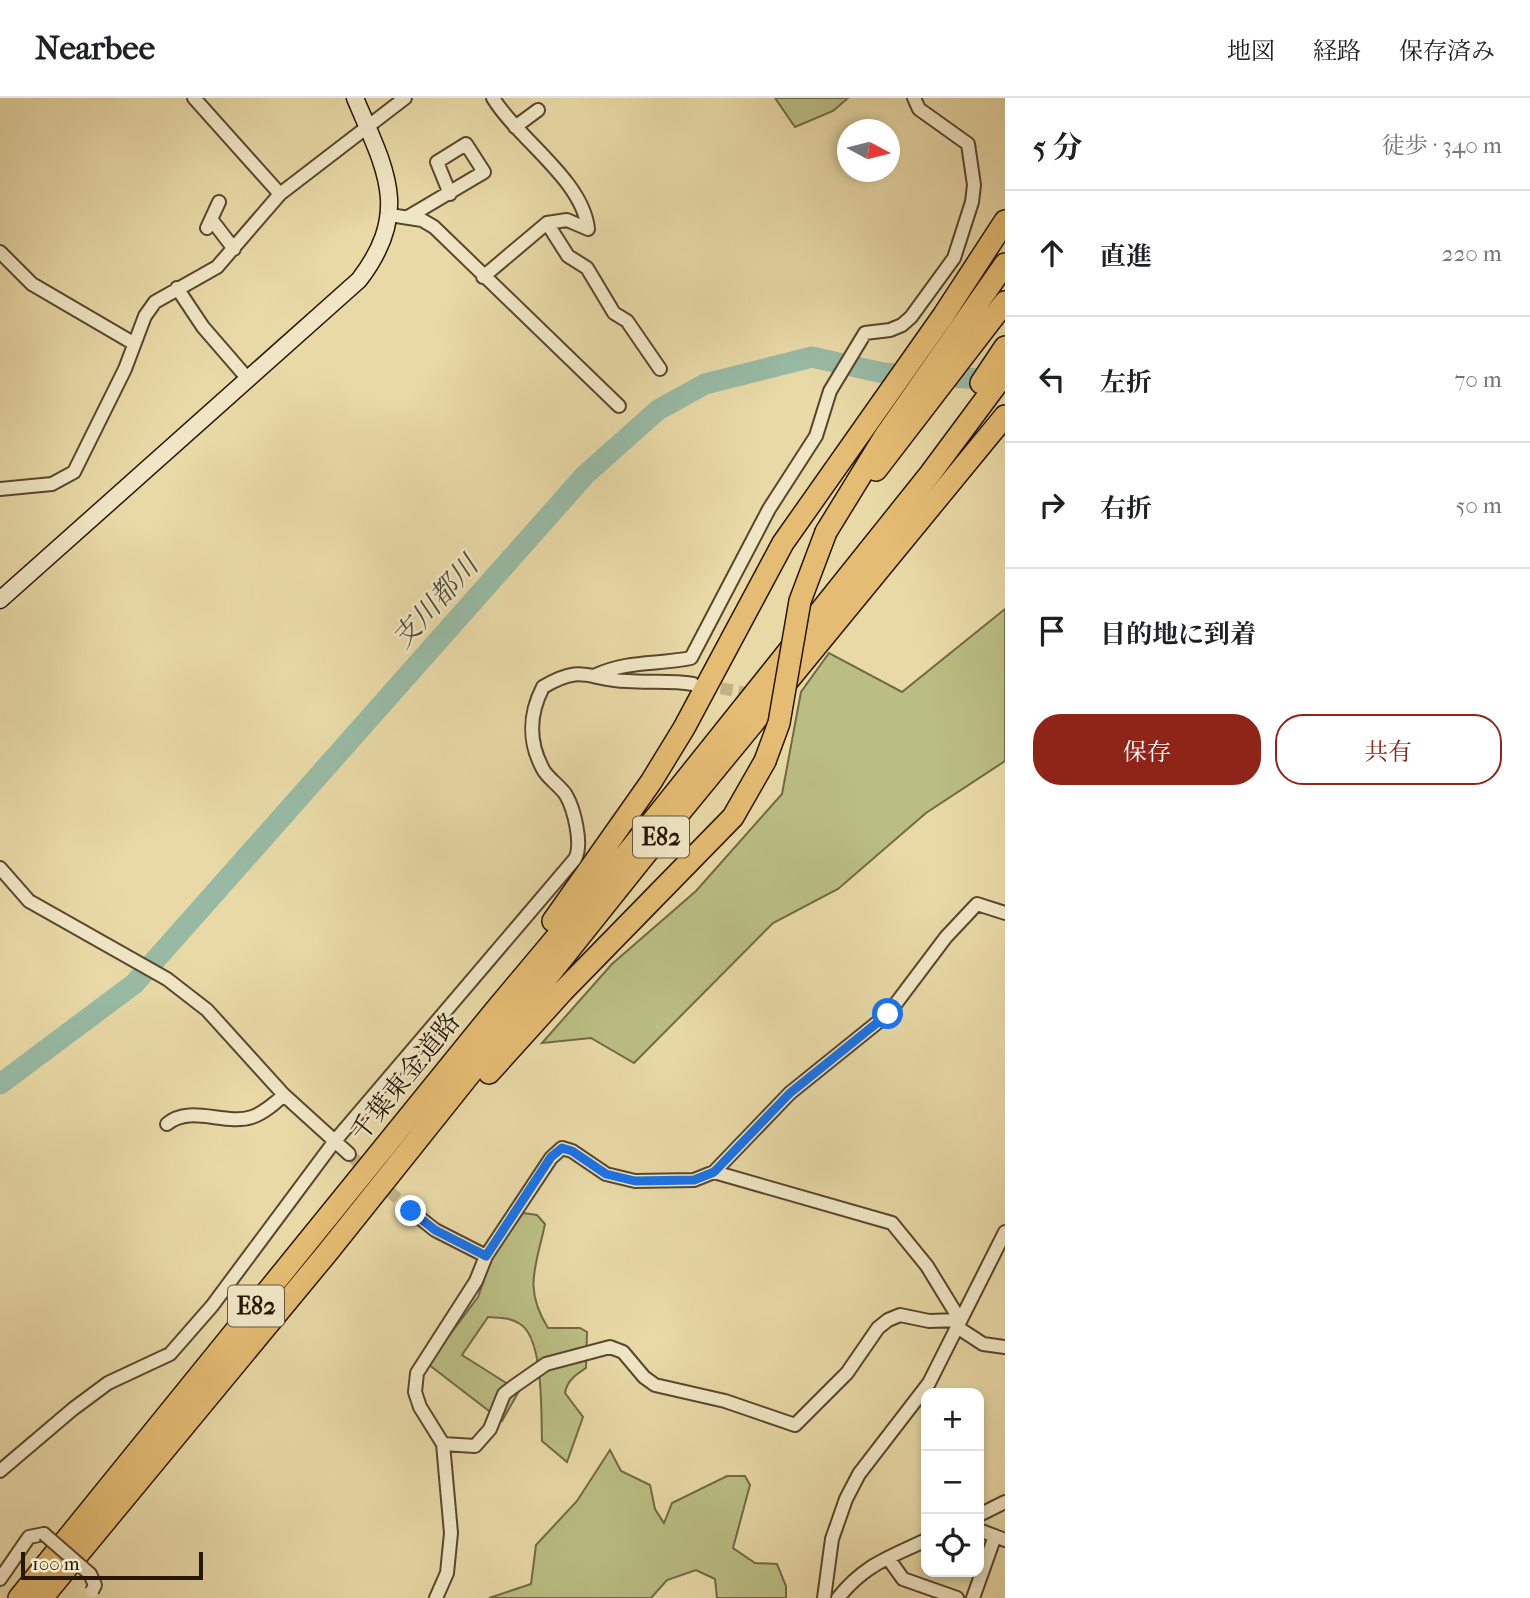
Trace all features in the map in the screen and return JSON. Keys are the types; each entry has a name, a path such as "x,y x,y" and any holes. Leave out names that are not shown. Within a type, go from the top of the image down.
{"highway":[{"path":"493,1013 526,959 651,782 684,728 783,543 872,413 943,316 1005,221"},
{"path":"826,532 878,446 1005,264"},
{"name":"E82","path":"327,1253 382,1201 493,1068 563,992 733,817 765,761 779,723 800,601 826,532 927,408 1005,302"},
{"name":"E82","path":"964,420 1005,347"},
{"name":"E82","path":"964,420 1005,373"},
{"name":"千葉東金道路","path":"19,1598 493,1013 632,847 835,592 849,564 964,420"},
{"name":"E82","path":"42,1598 327,1253 640,862 1002,421"}],"street":[{"path":"194,98 280,194"},
{"path":"0,600 359,280 381,247 390,215 387,179 355,98"},
{"path":"0,489 52,484 74,472 125,369 133,343 155,303 217,267 280,194 405,98"},
{"path":"483,277 547,223 567,220 589,229 586,210 537,146 515,127 493,98"},
{"path":"596,675 633,662 670,662 691,658 769,509 816,436 830,391 865,333 890,330 902,325 911,317 954,258 972,202 974,185 968,144 919,108 914,98"},
{"path":"515,127 538,110"},
{"path":"408,217 450,194"},
{"path":"219,202 209,224 234,250"},
{"path":"390,215 422,219 434,227 619,406"},
{"path":"547,223 568,256 587,268 614,313 627,321 660,369"},
{"path":"0,253 32,284 133,343"},
{"path":"177,288 203,327 248,379"},
{"path":"0,1471 108,1383 170,1354 212,1306 334,1142 578,853 568,798 545,773 538,756 532,715 543,687 571,674 596,675 616,681 693,684"},
{"path":"0,868 29,901 167,979 207,1010 284,1095 349,1154"},
{"path":"436,1598 447,1573 451,1552 443,1444 420,1407 415,1392 416,1373 476,1281 486,1256 551,1157 562,1148 572,1151 606,1174 635,1181 694,1180 714,1172 790,1093 888,1014 946,937 977,904 1005,912"},
{"path":"167,1124 182,1115 217,1120 252,1118 284,1095"},
{"path":"714,1172 892,1223 927,1266 959,1323 983,1344 1005,1347"},
{"path":"411,1211 435,1230 486,1256"},
{"path":"824,1598 832,1539 846,1499 859,1474 929,1383 1005,1232"},
{"path":"443,1444 475,1446 490,1429 504,1394 513,1387 546,1364 610,1347 623,1352 643,1377 655,1385 725,1401 795,1425 847,1373 878,1328 888,1320 900,1315 959,1323"},
{"path":"981,1514 1005,1502"},
{"path":"2,1573 29,1537 44,1535 90,1574 95,1585 88,1594"},
{"path":"973,1598 1000,1538"},
{"path":"838,1598 856,1576 921,1542"},
{"path":"888,1558 903,1579 957,1598"}],"green space":[{"path":"775,98 848,98 833,111 795,127"},
{"path":"1005,609 1005,761 926,813 838,889 773,923 634,1063 591,1038 542,1043 612,964 696,891 782,794 801,692 829,653 902,692"},
{"path":"523,1213 537,1215 545,1224 534,1277 540,1314 548,1328 580,1328 587,1332 586,1368 570,1381 565,1393 583,1417 567,1462 542,1441 537,1360 528,1332 520,1324 508,1319 488,1317 462,1355 519,1391 502,1421 428,1364 478,1297 491,1260"},
{"path":"610,1450 621,1471 650,1485 655,1509 664,1523 672,1503 727,1476 745,1476 750,1485 733,1548 755,1563 777,1564 786,1586 786,1598 717,1598 715,1579 696,1570 667,1580 651,1598 489,1598 531,1584 536,1545 577,1501"}],"waterway":[{"name":"支川都川","path":"0,1084 134,984 585,475 658,410 705,384 812,357 883,373 998,380"}],"tunnel":[{"path":"703,685 758,695"},
{"path":"349,1154 411,1211"}],"route":[{"path":"411,1211 435,1230 486,1256 551,1157 562,1148 572,1151 606,1174 635,1181 694,1180 714,1172 790,1093 888,1014"}]}
